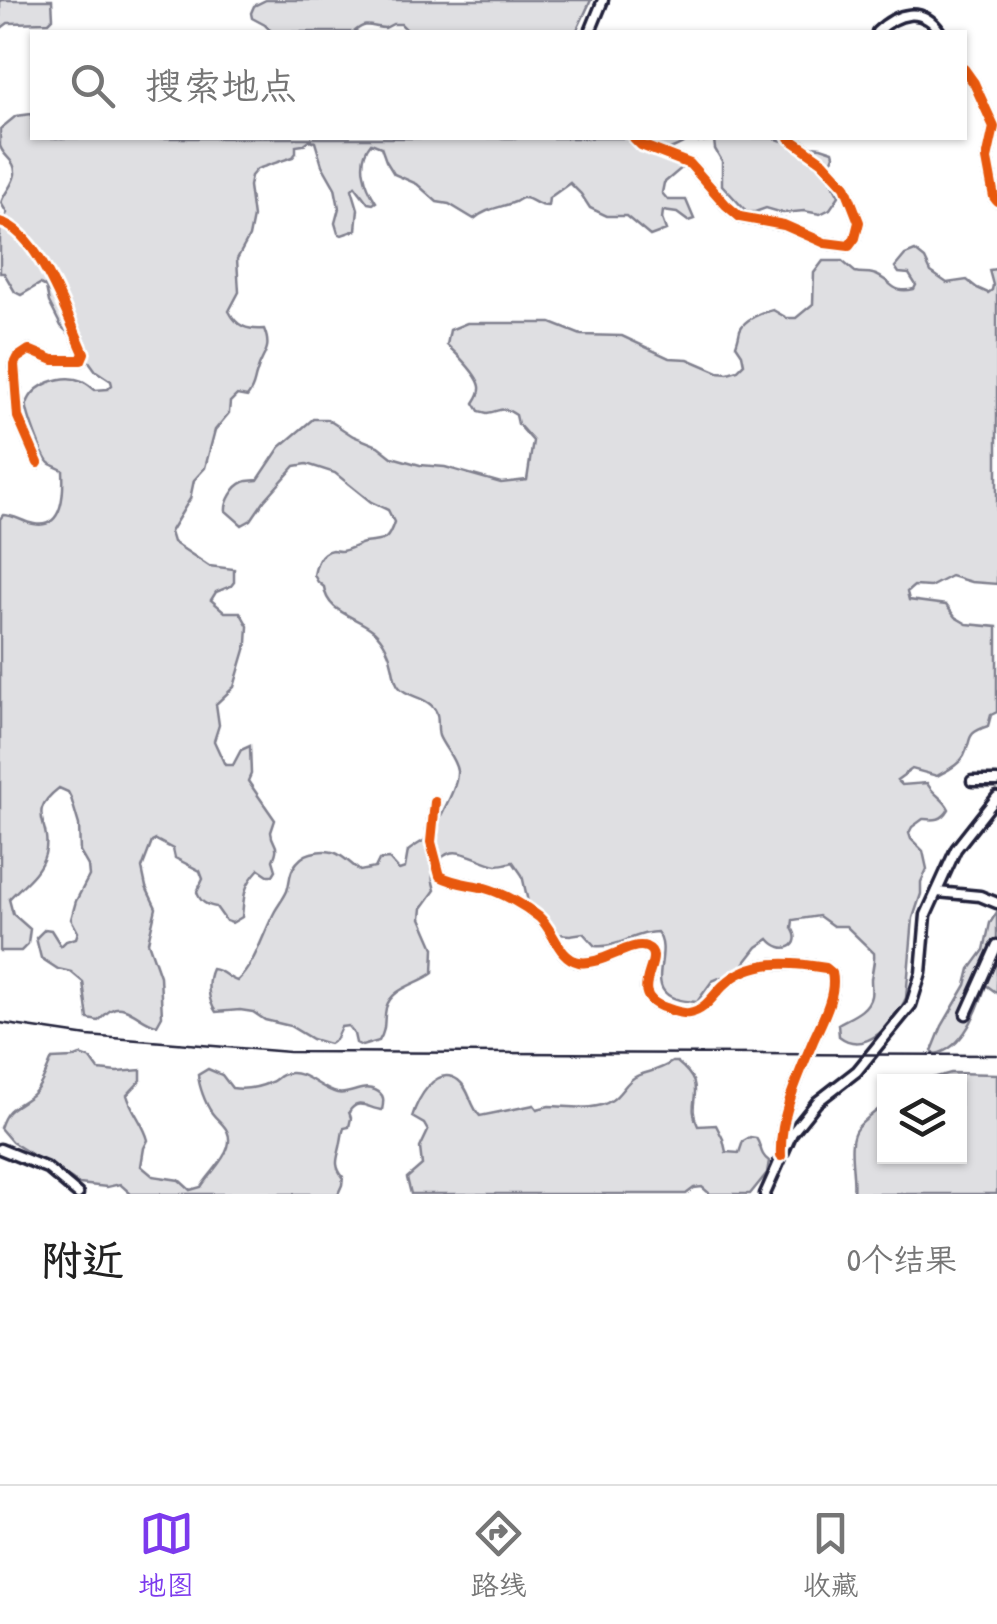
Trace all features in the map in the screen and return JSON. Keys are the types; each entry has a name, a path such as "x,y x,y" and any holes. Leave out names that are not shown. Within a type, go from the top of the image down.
{"street":[{"path":"591,30 603,0"},
{"path":"879,30 892,18 906,15 920,16 939,30"},
{"path":"967,74 994,126 987,158 997,201"},
{"path":"636,140 690,164 740,217 784,225 825,244 849,246 859,222 845,186 824,162 792,140"},
{"path":"0,222 22,234 41,260 84,353 80,360 53,360 29,350 14,364 18,417 38,463"},
{"path":"972,781 997,781"},
{"path":"765,1194 792,1133 817,1102 857,1071 911,1005 921,973 926,914 956,849 997,797"},
{"path":"435,802 432,842 440,876 494,891 519,904 540,919 570,958 580,962 603,959 635,947 650,949 653,956 646,987 653,1004 684,1014 695,1012 734,976 781,962 832,972 833,987 825,1014 782,1129 781,1156"},
{"path":"937,892 980,896 997,902"},
{"path":"966,1014 997,945"},
{"path":"0,1149 47,1168 78,1194"}],"shaded area":[{"path":"0,0 52,0 53,18 49,22 8,23 0,29"},
{"path":"266,0 591,0 577,30 406,30 401,24 393,24 385,28 366,25 356,30 270,30 252,18 254,6"},
{"path":"30,114 30,140 310,140 296,146 293,157 257,169 251,176 253,217 249,237 237,259 239,292 229,311 243,326 264,329 267,347 250,394 237,395 230,402 229,413 215,430 205,468 194,480 190,499 170,532 173,542 209,566 234,569 234,582 216,592 211,600 225,612 240,612 248,626 247,643 234,687 216,704 219,725 214,741 225,765 233,765 241,750 250,746 248,781 275,820 271,832 276,847 276,870 268,875 259,869 254,875 245,891 242,917 232,923 200,898 200,871 175,858 173,849 156,840 152,842 142,868 156,908 148,942 160,976 162,1016 157,1025 122,1008 111,1010 98,1021 88,1019 83,982 41,958 36,938 45,929 51,930 61,946 76,938 78,932 71,919 89,876 80,852 79,825 71,798 59,788 41,812 46,843 43,861 9,899 13,914 30,929 28,944 21,951 0,951 0,519 7,515 44,524 57,515 60,507 63,470 49,463 43,453 27,408 30,397 58,379 75,379 95,390 112,385 61,326 46,287 40,284 21,295 0,273 0,226 7,213 1,203 15,174 14,165 0,146 0,129 16,116"},
{"path":"310,140 630,140 648,154 683,167 664,183 662,193 668,200 686,200 694,219 688,221 677,213 663,211 666,230 650,236 626,216 607,216 590,208 570,183 549,198 548,206 522,198 474,219 449,204 437,202 417,184 394,174 381,147 371,143 363,165 376,202 368,203 355,186 352,189 358,209 356,230 342,235 335,223 339,208 335,188 315,142"},
{"path":"655,140 690,140 671,149"},
{"path":"714,140 780,140 833,151 827,173 839,196 830,209 820,214 783,213 766,208 747,212 722,185 722,161"},
{"path":"915,251 925,259 931,272 947,283 967,280 988,293 993,285 989,270 997,269 997,584 951,576 930,587 914,586 907,592 909,600 946,605 967,624 997,627 997,712 991,715 988,726 972,734 964,756 952,768 937,776 912,769 897,780 902,785 927,783 949,809 938,819 923,819 909,833 923,851 927,869 913,918 906,998 888,1026 859,1042 839,1036 838,1024 858,1013 869,1001 874,960 874,953 846,926 833,926 819,916 793,920 795,940 790,947 780,947 769,939 757,947 739,970 712,981 697,1002 677,999 666,994 661,985 663,953 657,932 603,946 595,946 583,933 557,934 528,902 522,875 513,862 497,865 456,852 449,853 436,866 432,878 435,890 422,908 421,918 434,948 433,973 389,1001 379,1041 362,1046 356,1043 348,1026 341,1027 329,1044 253,1012 216,1012 209,991 212,969 237,981 243,974 286,894 299,860 327,851 338,854 360,871 389,859 399,870 405,868 408,851 438,830 457,777 454,762 439,736 435,709 399,687 380,638 336,608 314,575 324,553 386,538 394,522 388,510 371,502 335,473 307,464 295,466 251,520 242,525 226,511 237,487 258,480 280,447 313,419 327,419 392,457 420,465 445,467 501,483 527,480 533,441 511,412 479,411 474,403 480,391 479,382 447,345 450,330 467,323 551,323 581,335 622,336 669,358 688,359 728,373 744,364 736,345 745,323 773,310 796,318 813,304 814,273 823,261 842,261 855,272 873,274 906,290 916,285 909,274 899,273 895,267 905,255"},
{"path":"997,912 997,993 986,985 962,1036 945,1051 935,1054 932,1051 942,1026 966,985 970,969 984,950 990,923"},
{"path":"80,1055 91,1059 99,1070 141,1070 141,1080 127,1095 148,1140 141,1166 153,1176 179,1180 190,1190 201,1187 223,1157 229,1141 201,1089 198,1075 208,1069 222,1075 232,1088 257,1087 292,1073 337,1093 370,1089 382,1096 383,1107 382,1110 356,1105 349,1112 349,1127 344,1128 337,1160 343,1177 338,1194 131,1194 120,1184 79,1184 12,1142 0,1128 8,1112 37,1090 52,1059"},
{"path":"677,1062 693,1080 694,1117 698,1126 716,1125 726,1152 739,1153 743,1141 750,1137 758,1141 769,1161 767,1173 750,1194 710,1194 702,1187 686,1194 411,1194 407,1178 422,1165 420,1148 428,1131 412,1117 435,1080 450,1076 458,1080 480,1116 534,1105 537,1109 598,1106 612,1100 635,1077"},
{"path":"951,1073 997,1074 997,1194 853,1194 854,1133 877,1111 877,1164 967,1164 967,1074 947,1074"}],"railway":[{"path":"0,1023 88,1036 289,1052 997,1055"}],"cycle path":[{"path":"967,73 994,127 987,159 997,201"},
{"path":"636,140 690,164 740,217 784,225 825,243 849,246 859,222 845,186 823,162 792,140"},
{"path":"0,222 14,229 39,258 84,353 81,360 53,360 29,350 14,364 18,417 38,463"},
{"path":"435,802 431,842 440,876 492,890 520,904 539,917 566,955 579,962 632,947 646,947 653,959 647,994 666,1008 695,1012 735,976 759,966 800,964 826,968 832,973 828,1007 786,1112 781,1156"}]}
